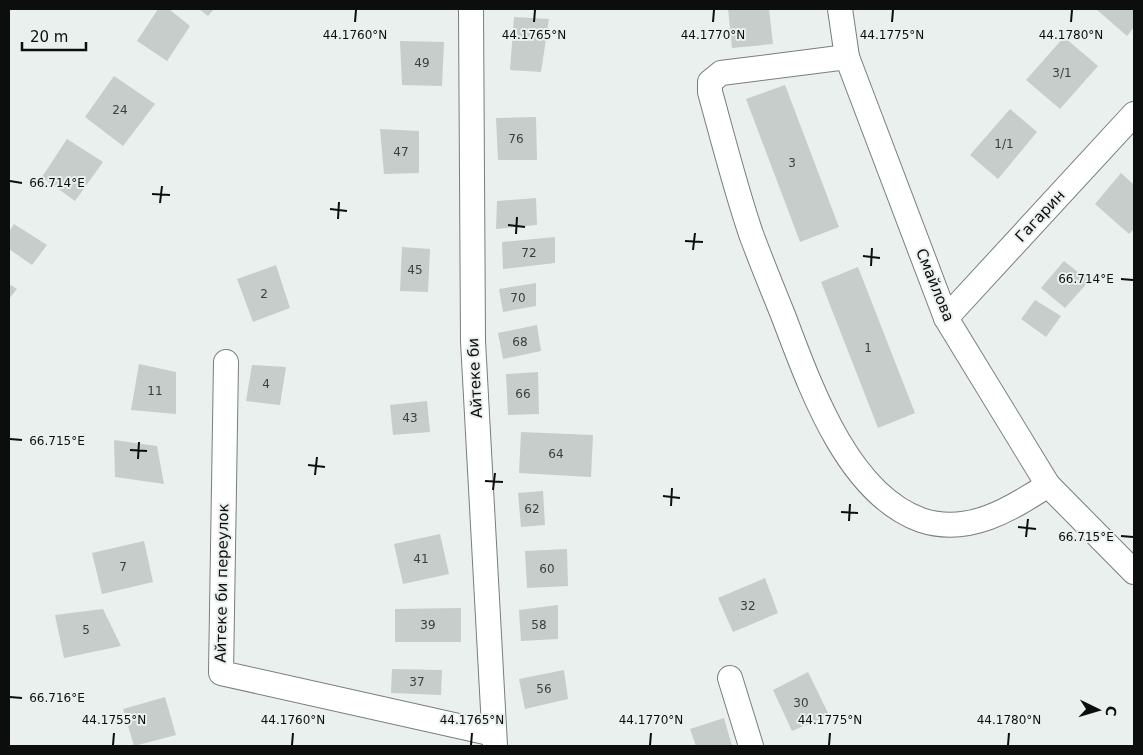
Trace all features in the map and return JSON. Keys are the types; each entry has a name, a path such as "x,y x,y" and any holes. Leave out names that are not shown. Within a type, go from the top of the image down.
{"street":[{"name":"Айтеке би","path":"471,9 473,340 495,740"},
{"name":"Смайлова","path":"840,9 847,56 946,318 1048,485 1134,572"},
{"path":"847,56 720,73 710,82 710,92 751,234 808,380 843,448 884,499 903,512 923,520 948,524 970,523 995,516 1012,508 1048,485"},
{"name":"Гагарин","path":"946,318 1134,114"},
{"name":"Айтеке би переулок","path":"226,362 221,673 495,740"},
{"path":"730,678 751,746"}],"building":[{"path":"158,9 169,9 190,26 167,61 137,41"},
{"path":"199,9 214,9 208,16"},
{"path":"728,9 769,9 773,44 732,48"},
{"path":"1096,9 1134,9 1134,27 1127,36"},
{"path":"514,17 549,19 541,72 510,70"},
{"path":"1064,37 1098,66 1060,109 1026,80"},
{"path":"400,41 444,42 442,86 402,85"},
{"path":"114,76 155,104 123,146 85,117"},
{"path":"785,85 839,227 800,242 746,99"},
{"path":"1010,109 1037,132 998,179 970,155"},
{"path":"536,117 537,160 498,160 496,118"},
{"path":"380,129 419,131 419,173 384,174"},
{"path":"67,139 103,162 75,201 42,177"},
{"path":"1121,173 1134,185 1134,229 1129,234 1095,204"},
{"path":"536,198 537,225 496,229 497,201"},
{"path":"14,224 47,245 32,265 9,249 9,232"},
{"path":"555,237 555,263 503,269 502,242"},
{"path":"402,247 430,249 428,292 400,291"},
{"path":"1064,261 1089,281 1065,308 1041,288"},
{"path":"276,265 290,308 253,322 237,279"},
{"path":"858,267 915,413 878,428 821,282"},
{"path":"536,283 536,306 503,312 499,289"},
{"path":"9,284 17,289 9,299"},
{"path":"1035,300 1061,316 1046,337 1021,319"},
{"path":"537,325 541,351 503,359 498,333"},
{"path":"139,364 176,372 176,414 131,410"},
{"path":"252,365 286,367 280,405 246,401"},
{"path":"538,372 539,414 508,415 506,374"},
{"path":"427,401 430,432 393,435 390,405"},
{"path":"521,432 593,435 591,477 519,473"},
{"path":"114,440 157,446 164,484 115,477"},
{"path":"543,491 545,525 521,527 518,493"},
{"path":"440,534 449,574 403,584 394,544"},
{"path":"144,541 153,582 102,594 92,553"},
{"path":"567,549 568,586 527,588 525,551"},
{"path":"765,578 778,613 733,632 718,598"},
{"path":"558,605 558,639 521,641 519,610"},
{"path":"461,608 461,642 395,642 395,609"},
{"path":"103,609 121,646 64,658 55,615"},
{"path":"392,669 442,670 441,695 391,693"},
{"path":"564,670 568,699 525,709 519,679"},
{"path":"808,672 829,715 792,731 773,690"},
{"path":"165,697 176,735 134,746 123,709"},
{"path":"724,718 732,746 696,746 690,729"}]}
